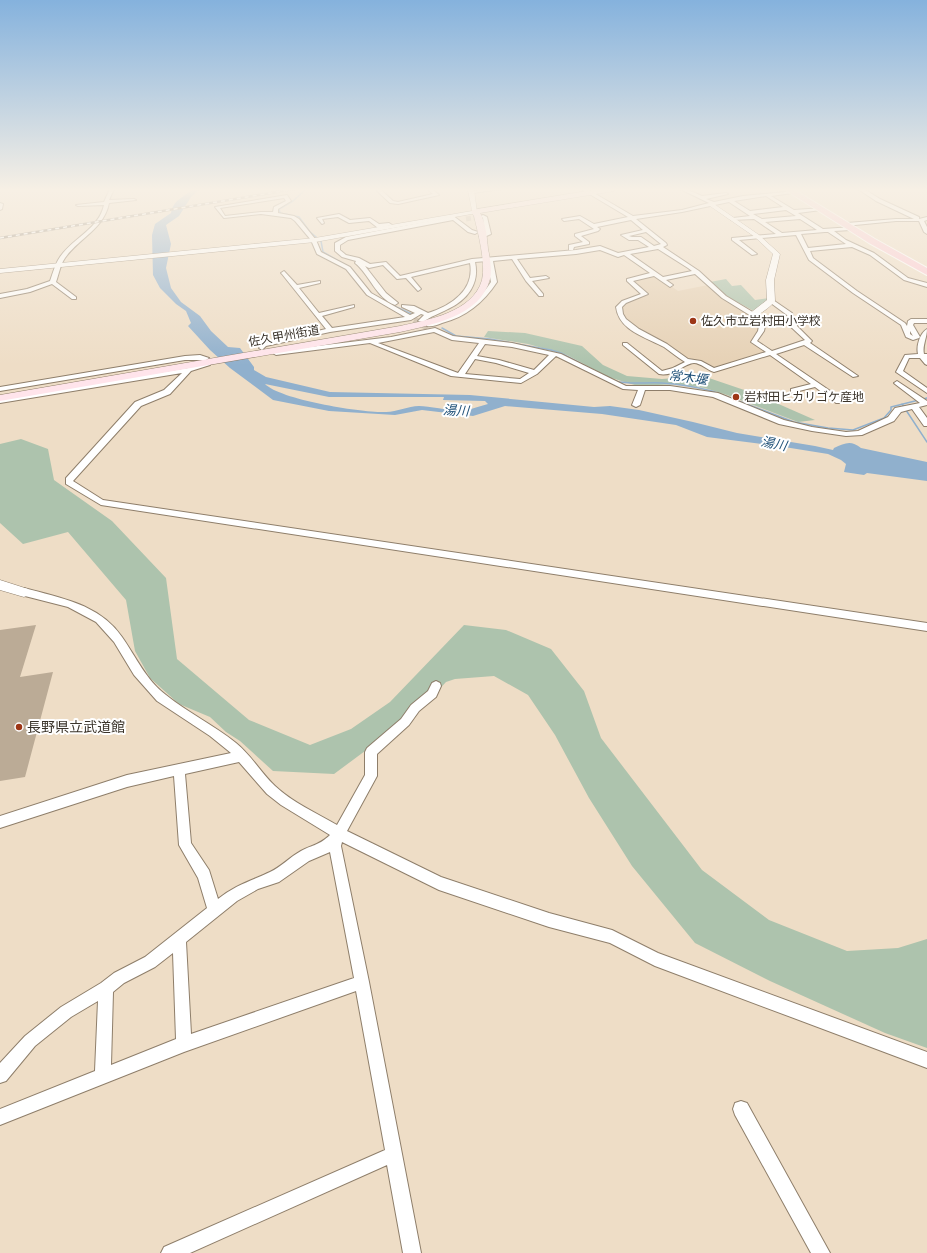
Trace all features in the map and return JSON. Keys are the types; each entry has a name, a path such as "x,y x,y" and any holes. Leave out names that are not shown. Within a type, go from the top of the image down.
{"main road":[{"name":"佐久甲州街道","path":"0,393 400,329 425,322 457,311 472,301 479,294 486,279 480,247"},
{"path":"885,247 927,272"},
{"name":"佐久甲州街道","path":"0,398 210,359"}],"street":[{"path":"53,282 61,259 73,247"},
{"path":"0,271 239,247"},
{"path":"318,247 319,253 350,269 369,294 425,322 452,338 484,341 554,354 621,387 670,388 703,392 720,397 782,422 812,429 846,434 860,433 874,428 891,419 898,410 923,402"},
{"path":"337,247 341,255 352,259 361,265 384,296 392,302 417,309 425,322"},
{"path":"571,247 572,250 576,252"},
{"path":"352,259 357,258 369,266 384,263 399,278 481,260 576,252 600,248 615,255 654,247"},
{"path":"657,247 697,272 724,297 759,318 762,326 761,331 754,342 839,401"},
{"path":"745,247 754,254"},
{"path":"753,314 766,306 770,300 769,283 777,254 770,247"},
{"path":"830,247 807,250 811,259 854,292 903,324 909,337 917,337 910,323 911,321 927,321"},
{"path":"857,247 872,254 906,279 927,285"},
{"path":"626,254 670,285"},
{"path":"514,258 528,280 541,295"},
{"path":"425,322 330,330 264,345 264,350 276,353 372,342 425,322 463,297 473,280 481,260"},
{"path":"284,272 330,330"},
{"path":"662,279 697,272"},
{"path":"655,274 629,280 645,294 621,305 619,307 619,313 622,318 637,331 666,345 689,362"},
{"path":"407,276 418,288"},
{"path":"528,280 546,278"},
{"path":"0,296 28,291 53,282"},
{"path":"53,282 74,298"},
{"path":"295,287 318,282"},
{"path":"625,344 661,373 675,370 689,362 701,362 714,370 809,340 797,331 792,323 790,314 770,300"},
{"path":"318,315 352,306"},
{"path":"404,306 417,312 416,315 425,322"},
{"path":"926,335 920,344 927,363"},
{"path":"460,376 484,341"},
{"path":"372,342 453,375 521,381 535,373 554,354"},
{"path":"805,342 855,376"},
{"path":"0,389 185,358 200,356 210,359 208,364 190,370 0,401"},
{"path":"924,356 907,356 899,372 927,391"},
{"path":"474,357 498,362 535,373"},
{"path":"190,370 167,392 138,404 70,478 69,482 102,502 927,627"},
{"path":"794,391 816,384"},
{"path":"897,384 923,402"},
{"path":"636,405 642,388"},
{"path":"907,407 917,409 927,424"},
{"path":"0,586 71,604 100,619 118,639 138,672 161,698 214,732 234,748 271,790 285,801 338,835 439,883 549,920 612,937 655,959 927,1060"},
{"path":"412,1253 362,982 335,846 338,835 371,776 371,752 405,722 416,708 432,694 436,686"},
{"path":"0,822 75,800 127,781 240,756"},
{"path":"179,770 185,845 204,875 214,909"},
{"path":"0,1075 21,1050 45,1028 66,1012 106,988 119,978 150,962 232,896 255,884 274,877 305,856 324,849 338,835"},
{"path":"179,940 184,1044"},
{"path":"0,1117 184,1044 362,982"},
{"path":"103,1076 106,988"},
{"path":"741,1109 821,1253"},
{"path":"170,1253 394,1154"}],"shaded area":[{"name":"佐久市立岩村田小学校","path":"655,275 678,291 708,285 729,303 749,313 757,319 760,325 757,335 752,339 752,341 768,353 717,368 701,360 687,358 672,347 643,333 623,317 621,312 622,305 648,294 630,281"}],"green space":[{"path":"726,279 732,286 741,285 755,300 769,298 754,311 728,297 710,282"},
{"path":"488,331 525,333 582,346 603,365 627,376 662,379 703,376 756,394 815,420 798,422 705,388 678,384 638,386 608,377 567,355 528,344 484,337"},
{"path":"21,439 48,449 54,480 112,521 166,578 177,659 249,720 310,745 351,729 390,702 464,625 506,630 551,649 584,691 601,738 702,870 769,920 847,951 898,948 927,939 927,1048 885,1033 770,981 695,943 632,866 589,798 555,735 528,695 494,676 455,679 446,682 419,711 334,774 273,771 240,741 226,732 210,717 179,704 150,678 135,651 126,600 68,532 23,544 0,523 0,444"}],"water":[{"name":"湯川","path":"152,247 170,247 166,268 171,288 181,302 200,316 211,331 228,347 240,348 254,367 254,370 266,377 330,392 470,395 594,407 610,406 639,410 737,433 833,450 841,445 851,443 861,448 927,462 927,481 867,473 864,475 844,472 846,464 828,454 707,437 676,425 602,414 505,406 473,416 422,410 395,415 329,411 273,400 230,368 210,350 188,326 191,323 186,311 176,304 160,288 153,275","holes":["265,384 329,397 444,397 443,400 485,401 488,404 463,411 419,406 390,412 375,412 342,408 304,400 274,390"]}],"building":[{"name":"長野県立武道館","path":"36,625 20,677 53,672 25,777 0,781 0,630"}],"waterway":[{"path":"322,247 323,252 351,268 363,283"},
{"path":"394,306 412,314"},
{"name":"常木堰","path":"442,328 456,336 490,339 551,350 561,353 589,368"},
{"name":"常木堰","path":"615,381 627,383 668,383 700,388 712,391 794,422 828,428 853,430 884,418 891,410 891,407 902,404"},
{"name":"常木堰","path":"902,404 927,398"},
{"path":"902,404 927,442"}],"tunnel":[{"path":"414,320 428,327"}],"place":[{"name":"佐久市立岩村田小学校","path":"693,321"},
{"name":"岩村田ヒカリゴケ産地","path":"736,397"},
{"name":"長野県立武道館","path":"19,727"}]}
